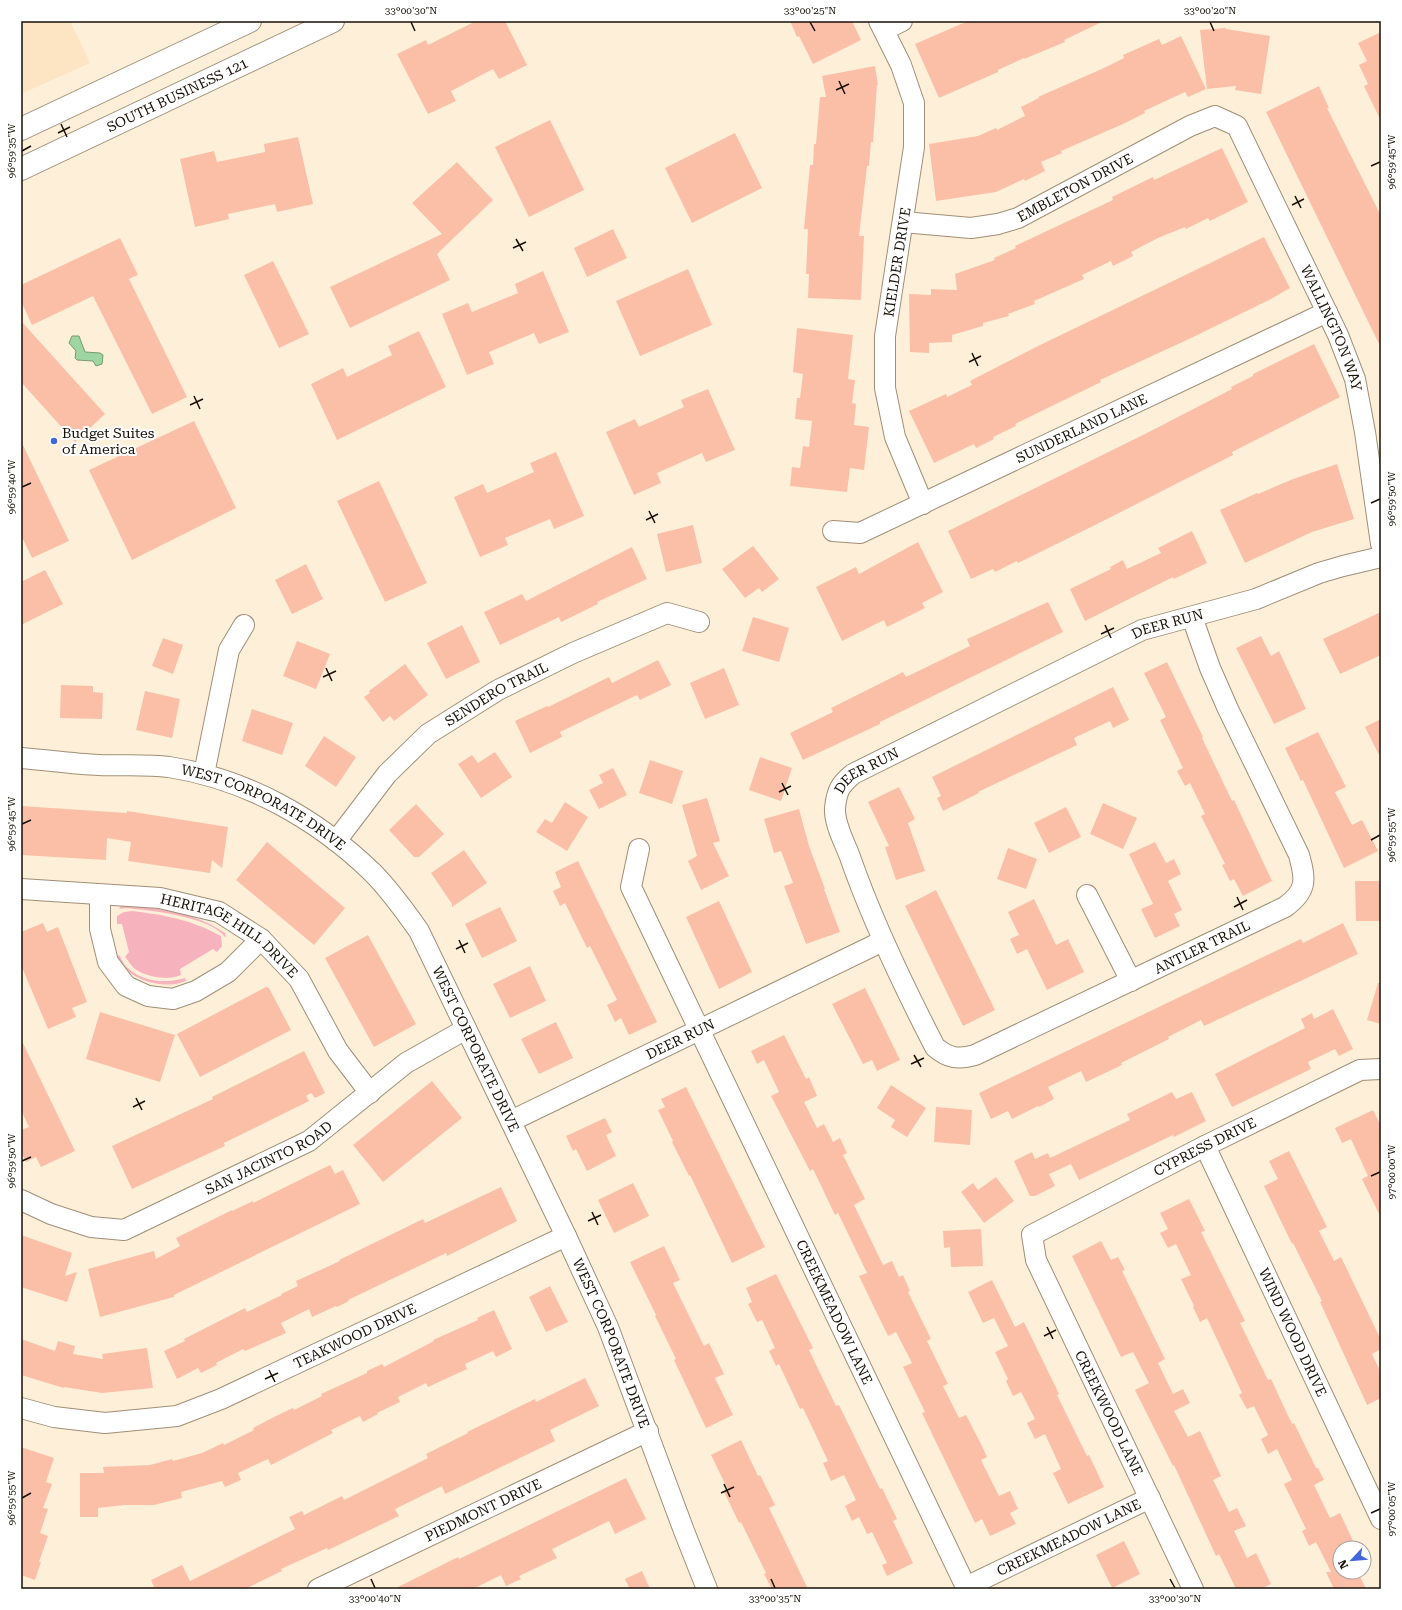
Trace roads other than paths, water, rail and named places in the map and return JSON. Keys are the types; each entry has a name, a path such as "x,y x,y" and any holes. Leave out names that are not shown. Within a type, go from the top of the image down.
{"main road":[{"path":"21,129 250,21"},
{"name":"SOUTH BUSINESS 121","path":"21,169 322,23"}],"street":[{"path":"882,26 902,21"},
{"name":"KIELDER DRIVE","path":"882,26 901,65 914,103 914,147 885,336 885,388 895,437 923,504"},
{"name":"EMBLETON DRIVE","path":"903,222 971,228 998,224 1018,218 1190,126 1215,116 1237,126"},
{"name":"WALLINGTON WAY","path":"1237,126 1338,335 1355,379 1365,432 1381,544"},
{"name":"SUNDERLAND LANE","path":"833,532 860,533 1327,312"},
{"name":"DEER RUN","path":"511,1121 883,941 869,910 839,827 835,809 837,794 841,784 853,774 1142,630 1256,599 1319,573 1381,557"},
{"name":"SENDERO TRAIL","path":"336,841 387,774 428,734 498,690 573,653 667,613 699,622"},
{"name":"ANTLER TRAIL","path":"883,941 935,1047 944,1054 953,1058 964,1058 975,1055 1131,981 1285,907 1297,898 1303,886 1304,872 1299,855 1225,702 1210,668 1192,617"},
{"path":"204,774 229,650 244,625"},
{"name":"WEST CORPORATE DRIVE","path":"21,758 98,765 168,767 204,774 252,790 294,812 336,841 372,872 395,898 419,931 566,1236 608,1327 684,1531 708,1589"},
{"name":"CREEKMEADOW LANE","path":"639,849 631,887 966,1587 1150,1498"},
{"name":"HERITAGE HILL DRIVE","path":"21,889 160,898 219,912 261,939 299,979 338,1051 370,1093"},
{"path":"1087,894 1131,981"},
{"path":"100,895 100,929 108,962 126,986 148,996 173,999 196,991 228,972 261,939"},
{"name":"SAN JACINTO ROAD","path":"21,1200 51,1214 91,1227 124,1230 309,1141 406,1063 466,1029"},
{"name":"CYPRESS DRIVE","path":"1032,1235 1205,1146 1360,1070 1381,1069"},
{"name":"WIND WOOD DRIVE","path":"1205,1146 1381,1519"},
{"name":"CREEKWOOD LANE","path":"1032,1235 1036,1260 1193,1589"},
{"name":"TEAKWOOD DRIVE","path":"21,1408 54,1417 105,1423 177,1416 221,1399 566,1236"},
{"name":"PIEDMONT DRIVE","path":"318,1589 648,1431"}],"place":[{"name":"Budget Suites of America","path":"54,441"}]}
